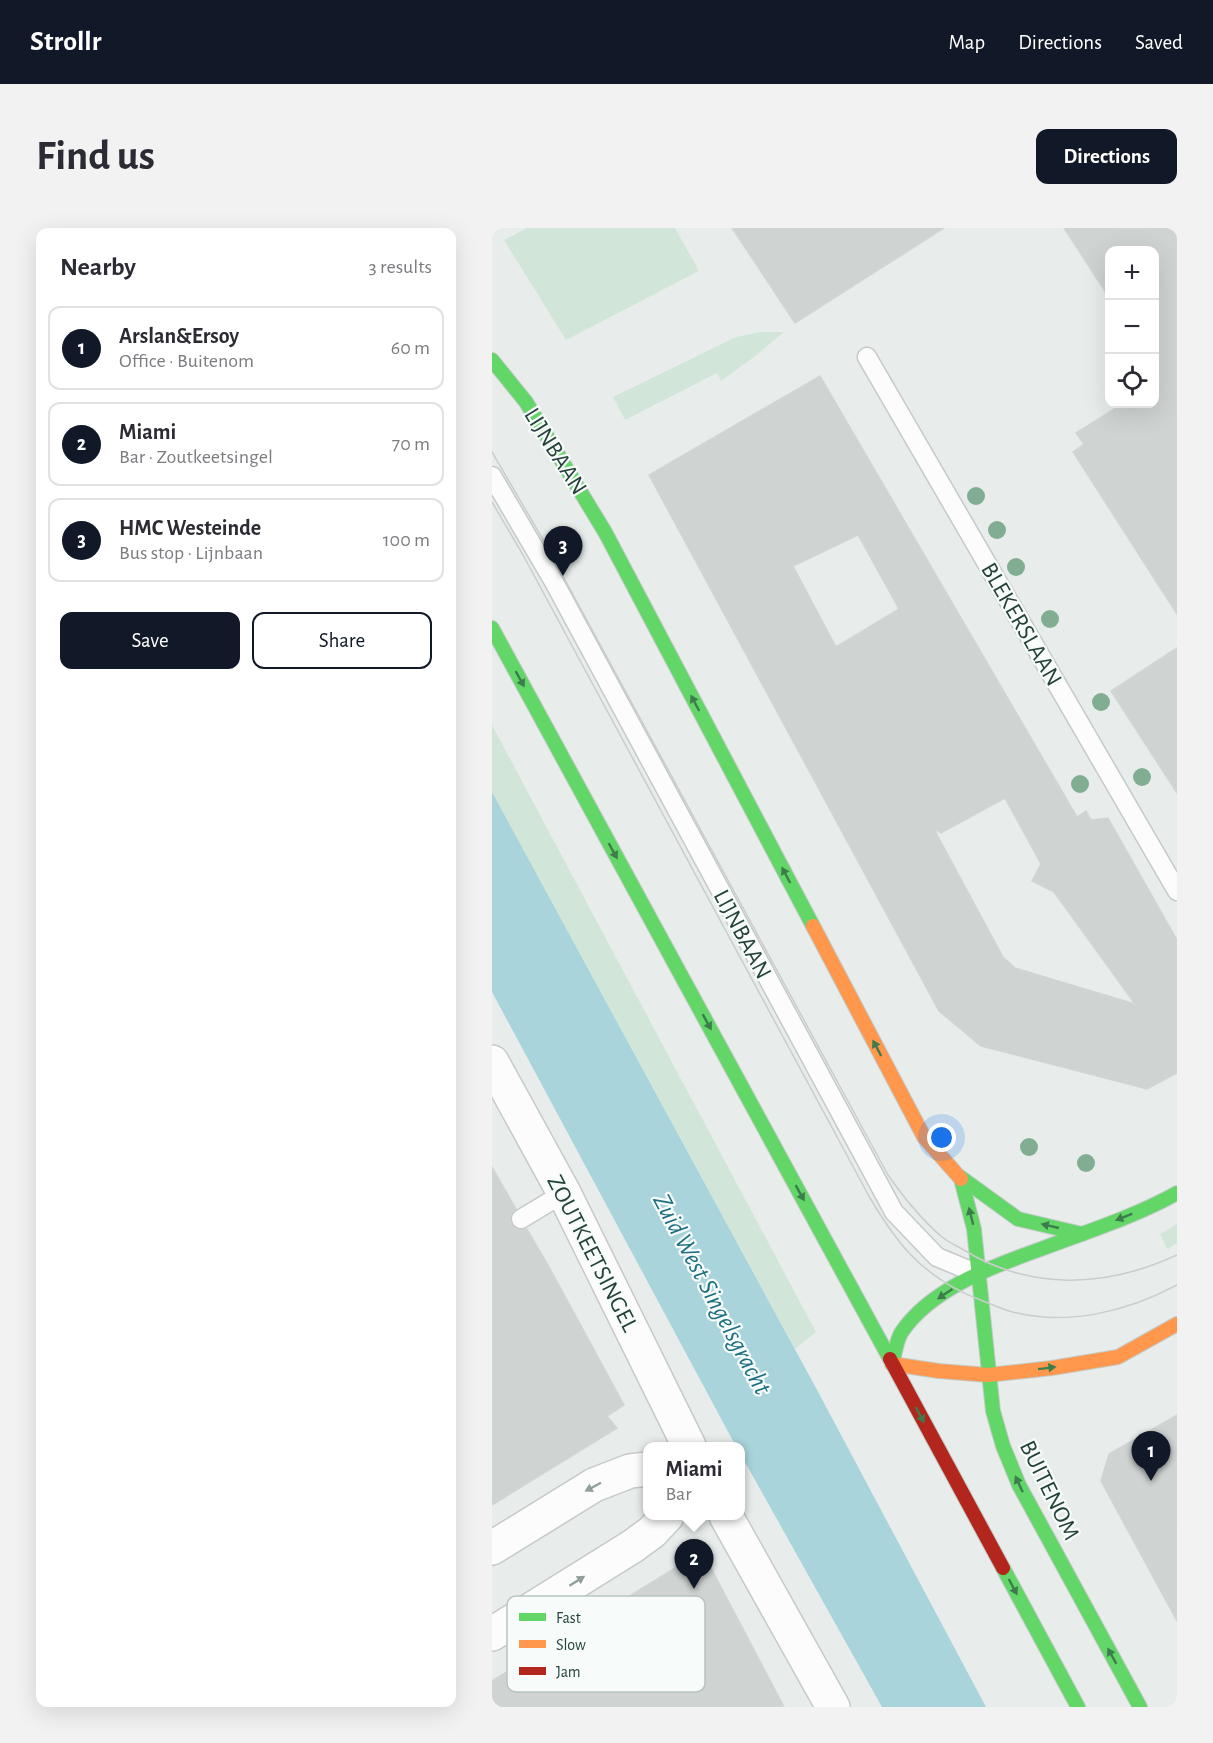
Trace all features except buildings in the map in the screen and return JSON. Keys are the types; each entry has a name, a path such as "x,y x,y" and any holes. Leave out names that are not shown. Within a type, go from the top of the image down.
{"main road":[{"name":"LIJNBAAN","path":"492,360 526,402 605,532 924,1137 960,1177 1018,1219 1082,1234"},
{"path":"492,628 1078,1707"},
{"name":"LIJNBAAN","path":"960,1177 974,1229 978,1274"},
{"path":"892,1364 900,1335 920,1310 978,1274 1159,1203 1177,1193"},
{"name":"BUITENOM","path":"978,1274 988,1375 993,1411 1000,1437 1019,1485 1140,1707"},
{"path":"892,1364 988,1375 1052,1368 1118,1357 1177,1324"}],"street":[{"name":"ZOUTKEETSINGEL","path":"492,1062 564,1193 687,1442"},
{"path":"492,1548 594,1485 630,1471 643,1470"},
{"path":"553,1596 633,1546 652,1532 663,1520"},
{"path":"729,1520 833,1707"},
{"path":"492,1634 507,1625"}],"lane":[{"name":"BLEKERSLAAN","path":"867,357 1177,891"},
{"name":"LIJNBAAN","path":"492,476 554,582 894,1212 937,1257 978,1274"},
{"path":"521,1219 564,1193"}],"green space":[{"path":"527,228 675,228 699,271 566,340 504,240"},
{"path":"760,332 784,332 721,381 717,373 625,420 613,397 736,337"},
{"path":"492,725 816,1332 795,1349 492,792"},
{"path":"1177,1224 1177,1243 1167,1249 1160,1234"}],"water":[{"name":"Zuid West Singelsgracht","path":"492,792 816,1388 986,1707 882,1707 745,1462 745,1442 734,1442 732,1439 492,992"}],"tram line":[{"path":"492,452 545,543 888,1175 913,1208 944,1239 988,1263 1041,1278 1096,1279 1123,1274 1177,1255"},
{"path":"492,502 523,555 870,1198 904,1248 926,1269 953,1287 1006,1310 1030,1316 1074,1317 1095,1314 1138,1303 1177,1285"}],"traffic: fast":[{"path":"492,360 526,402 605,532 813,926"},
{"path":"492,628 890,1359"},
{"path":"960,1177 1018,1219 1082,1234"},
{"path":"961,1179 974,1229 993,1411 1003,1446 1019,1485 1140,1707"},
{"path":"892,1364 901,1333 913,1317 945,1292 983,1271 1127,1217 1177,1193"},
{"path":"1003,1568 1078,1707"}],"traffic: slow":[{"path":"813,926 924,1137 961,1179"},
{"path":"892,1364 988,1375 1052,1368 1118,1357 1177,1324"}],"traffic: jam":[{"path":"890,1359 1003,1568"}],"place":[{"name":"HMC Westeinde","path":"563,576"},
{"name":"Arslan&Ersoy","path":"1151,1481"},
{"name":"Miami","path":"694,1589"}]}
